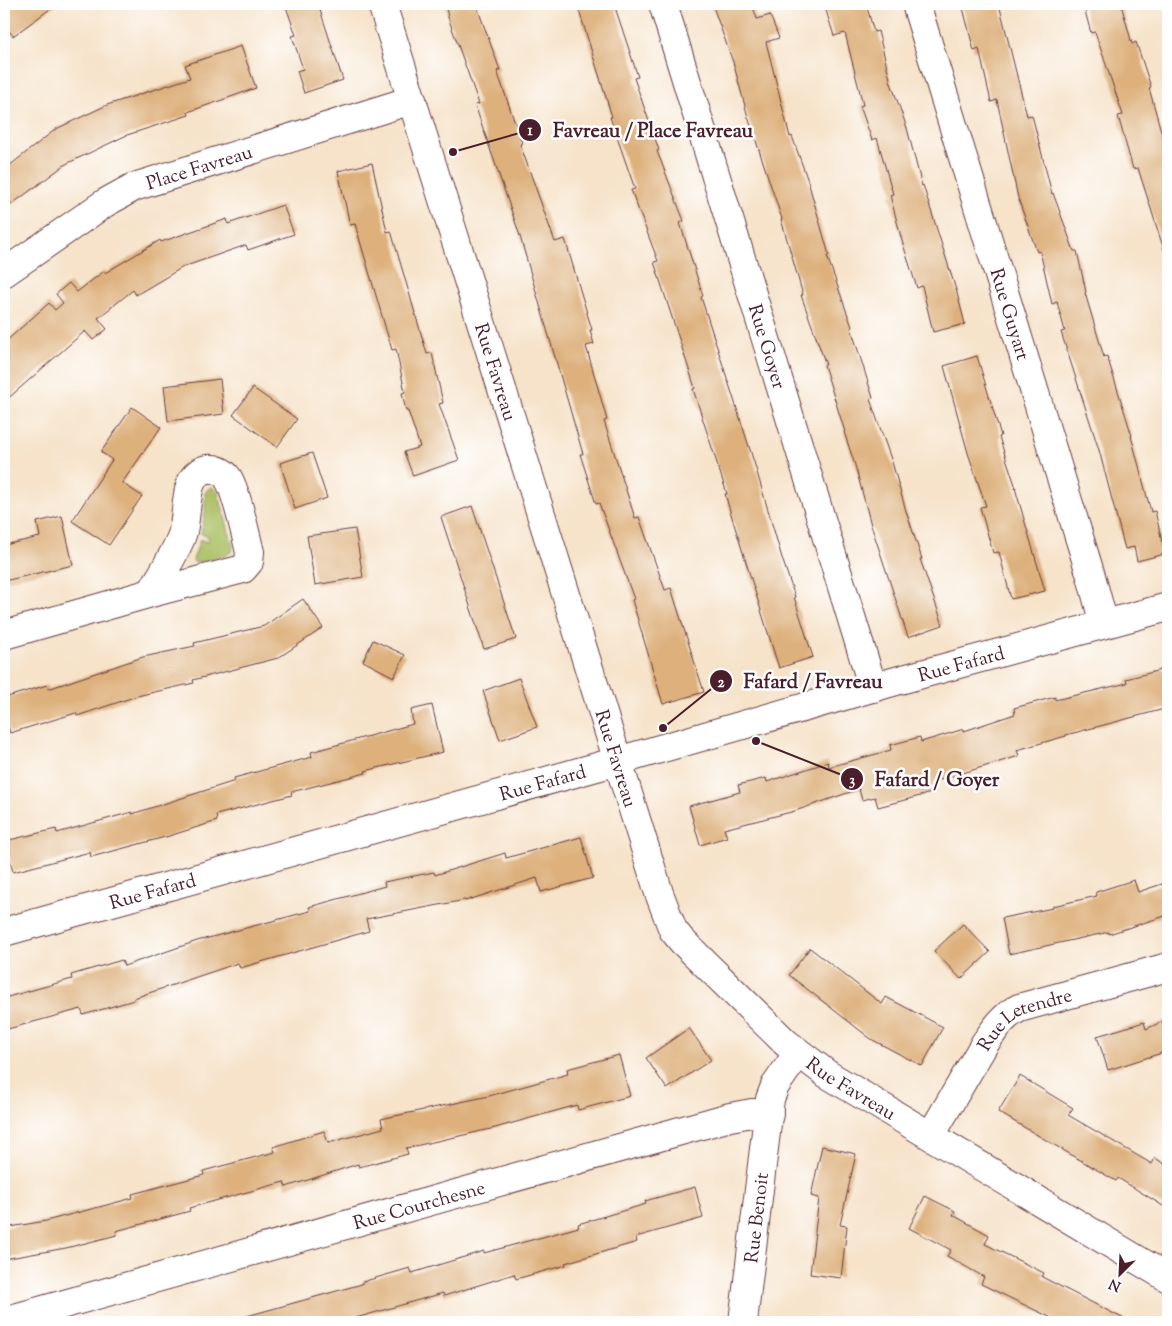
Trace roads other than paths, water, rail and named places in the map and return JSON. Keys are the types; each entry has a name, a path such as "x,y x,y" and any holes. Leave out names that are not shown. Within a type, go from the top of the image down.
{"street":[{"name":"Rue Favreau","path":"382,4 659,893 673,930 694,955 773,1032 827,1074 1168,1278"},
{"name":"Rue Goyer","path":"663,4 873,688"},
{"name":"Rue Guyart","path":"916,4 1104,624"},
{"name":"Place Favreau","path":"4,273 105,203 134,187 412,100"},
{"path":"4,635 151,592 238,571 246,566 249,562 250,552 232,487 223,473 211,468 203,470 192,481 189,490 185,524 181,536 175,552 151,592"},
{"name":"Rue Fafard","path":"4,932 1168,607"},
{"name":"Rue Letendre","path":"931,1135 985,1043 1009,1013 1019,1008 1168,967"},
{"path":"769,1114 772,1093 798,1053"},
{"name":"Rue Courchesne","path":"4,1321 730,1117 752,1113 769,1114"},
{"name":"Rue Benoit","path":"743,1322 769,1114"}],"place":[{"name":"Favreau / Place Favreau","path":"453,152"},
{"name":"Fafard / Favreau","path":"663,728"},
{"name":"Fafard / Goyer","path":"756,741"}]}
